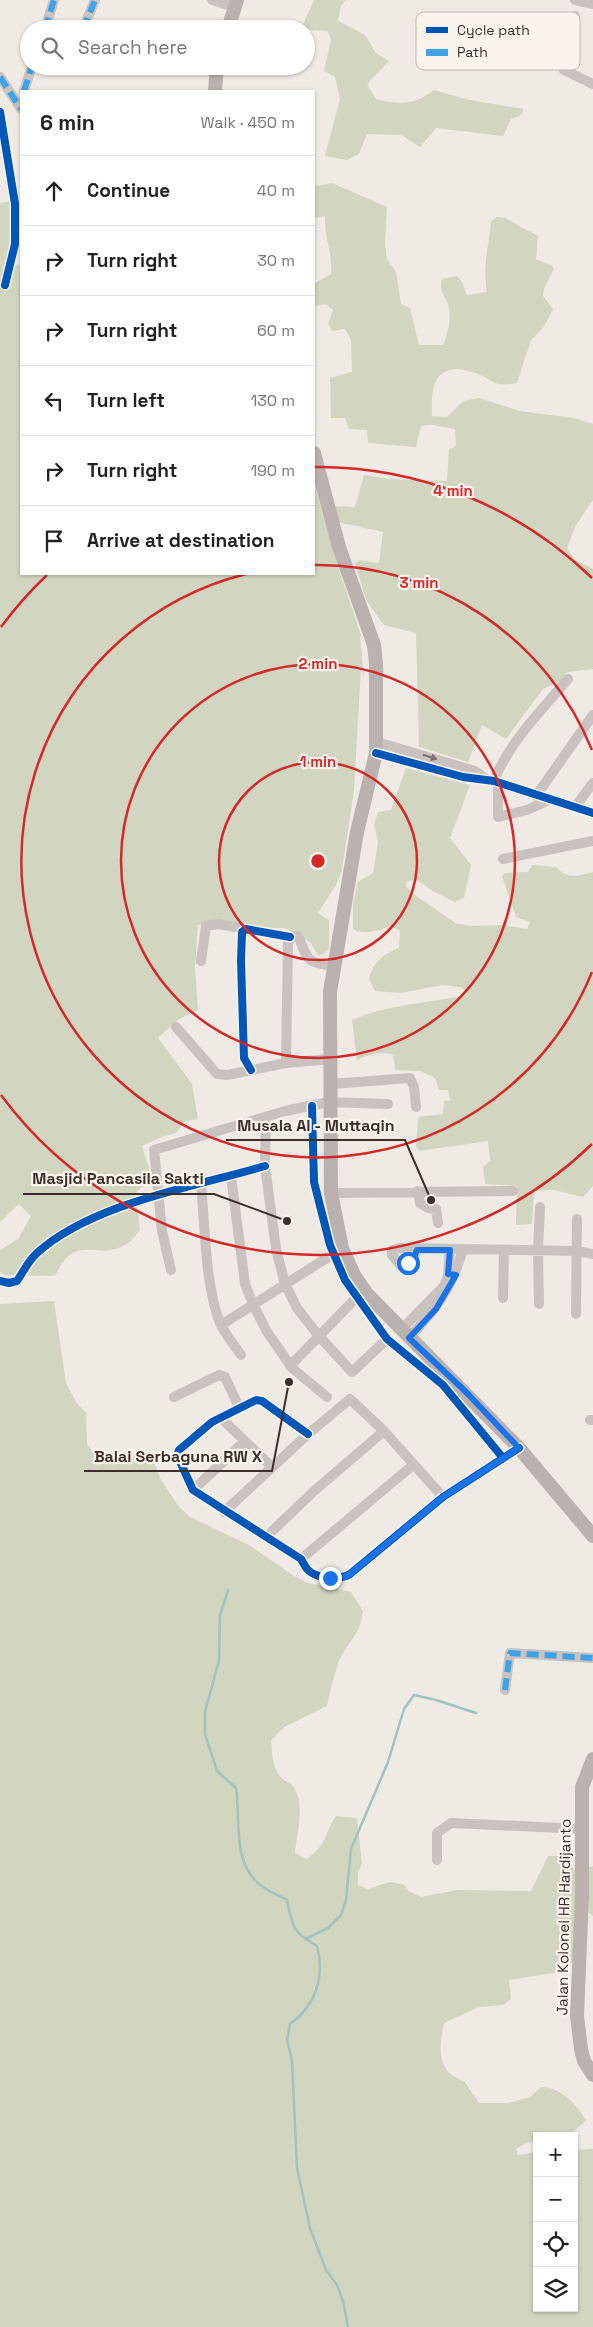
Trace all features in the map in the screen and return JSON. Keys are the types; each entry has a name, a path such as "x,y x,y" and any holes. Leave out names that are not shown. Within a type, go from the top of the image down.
{"main road":[{"path":"231,20 235,4"},
{"path":"214,75 215,90"},
{"path":"315,457 339,548 374,645 376,663 376,747 357,832 330,992 330,1187 350,1277 405,1334 466,1392 519,1448 593,1536"},
{"name":"Jalan Kolonel HR Hardijanto","path":"593,1759 582,1788 578,2016 584,2061 593,2075"}],"street":[{"path":"47,20 54,0"},
{"path":"89,20 95,0"},
{"path":"212,0 235,4"},
{"path":"575,0 593,4"},
{"path":"564,70 593,84"},
{"path":"24,90 29,75"},
{"path":"0,77 20,104"},
{"path":"0,112 15,204 15,244 5,285"},
{"path":"549,800 527,810 498,818 492,781 505,758 523,733 568,679"},
{"path":"536,796 593,715"},
{"path":"376,747 446,767 475,771 492,781 593,812"},
{"path":"575,807 593,782"},
{"path":"502,859 593,841"},
{"path":"201,961 206,926 220,924 290,937 298,936 308,959 312,963 333,966"},
{"path":"246,929 242,932 240,961 244,1058 251,1070"},
{"path":"286,1063 288,943 290,937"},
{"path":"176,1027 217,1074 227,1075 286,1063 330,1059"},
{"path":"331,1084 410,1078 414,1087 416,1107"},
{"path":"171,1270 162,1231 154,1150 266,1117 330,1102 388,1104"},
{"path":"312,1106 314,1182 333,1254 350,1277 356,1298 387,1339 442,1385 503,1458"},
{"path":"266,1117 265,1166 276,1249 285,1284 297,1308 318,1336 352,1372 387,1339"},
{"path":"330,1126 378,1128"},
{"path":"0,1281 9,1283 17,1281 38,1252 82,1223 113,1210 265,1166"},
{"path":"231,1176 245,1284 253,1304 266,1330 290,1366 327,1397"},
{"path":"314,1182 330,1187 418,1191 512,1191"},
{"path":"202,1183 212,1292 221,1325 241,1355"},
{"path":"418,1191 420,1203 428,1208 436,1209 438,1223"},
{"path":"539,1304 538,1250 540,1207"},
{"path":"576,1314 577,1219"},
{"path":"405,1334 436,1309 463,1249"},
{"path":"417,1250 578,1250 593,1254"},
{"path":"450,1250 452,1274"},
{"path":"503,1298 504,1250"},
{"path":"221,1325 333,1254"},
{"path":"290,1366 356,1298"},
{"path":"174,1397 219,1375 225,1377 240,1407"},
{"path":"224,1512 308,1434 350,1399 384,1431 443,1497"},
{"path":"308,1434 262,1401 256,1400 212,1422 177,1452 179,1464 192,1490 301,1559 309,1571 330,1578 347,1576 443,1497 519,1448"},
{"path":"220,1417 272,1467"},
{"path":"266,1537 313,1492 384,1431"},
{"path":"192,1490 245,1441"},
{"path":"301,1559 413,1465"},
{"path":"505,1690 510,1653 593,1658"},
{"path":"438,1860 437,1833 451,1823 582,1829"}],"green space":[{"path":"314,0 346,0 341,6 338,21 365,35 376,53 389,61 367,84 376,99 399,103 413,101 434,90 469,100 524,109 520,116 511,119 503,136 436,128 420,147 401,135 367,134 359,154 347,160 325,156 340,99 335,77 324,71 331,40 328,31 315,30 315,20 305,20"},
{"path":"332,183 387,207 385,243 387,259 396,272 401,304 410,308 419,345 443,345 445,340 450,312 441,289 442,279 457,276 462,282 467,295 487,292 486,265 491,221 497,217 505,218 538,236 536,259 552,266 554,269 544,288 543,296 553,309 543,328 531,340 517,383 498,384 466,371 455,369 447,371 440,375 433,391 432,416 447,417 463,401 479,398 520,411 574,418 593,424 593,500 576,525 567,548 574,559 593,569 593,669 567,672 562,680 543,689 506,739 482,725 468,762 419,747 416,633 384,625 366,600 355,563 359,560 379,563 383,532 338,522 334,506 355,507 364,475 388,479 447,481 449,449 456,446 455,429 433,425 421,426 416,447 368,443 367,430 349,429 345,418 331,418 330,378 352,372 351,340 345,329 333,331 328,324 333,310 326,304 315,306 315,283 331,274 325,216 315,218 315,184 317,186"},
{"path":"10,201 12,226 6,263 20,266 20,575 315,575 315,487 338,567 362,638 360,635 364,679 361,668 354,790 342,870 336,885 318,913 329,920 329,949 324,954 318,955 310,942 285,928 241,928 220,923 198,925 195,968 198,1010 179,1019 158,1038 192,1084 198,1119 186,1121 176,1133 142,1146 149,1168 147,1183 136,1192 140,1230 132,1239 127,1244 116,1249 105,1251 87,1250 71,1254 63,1262 55,1276 5,1275 0,1272 0,1250 18,1239 31,1216 19,1204 0,1222 0,203"},
{"path":"406,768 470,785 450,838 471,865 464,898 455,902 433,891 417,880 407,881 406,886 412,893 455,923 470,926 504,925 527,929 530,922 516,917 502,876 505,873 528,872 532,865 556,867 565,874 573,876 593,872 593,1186 583,1197 554,1190 534,1191 532,1224 516,1225 517,1186 485,1184 483,1167 490,1161 488,1141 419,1151 416,1146 418,1117 443,1114 444,1101 450,1101 448,1090 439,1090 435,1078 420,1071 395,1070 393,1055 379,1053 357,1060 352,1020 380,1010 468,995 461,987 442,985 401,993 375,991 369,979 373,968 379,959 399,948 400,931 391,926 367,932 353,929 353,904 358,882 373,873 378,842 374,825 378,812 391,810"},
{"path":"54,1301 66,1383 76,1402 86,1413 87,1444 98,1458 126,1454 148,1458 154,1462 161,1480 179,1507 190,1517 249,1545 294,1576 308,1583 351,1592 363,1611 359,1627 338,1664 327,1706 284,1727 271,1740 274,1765 280,1776 290,1783 295,1790 300,1807 295,1853 307,1859 314,1853 322,1843 336,1816 357,1818 362,1864 358,1872 358,1885 368,1889 390,1882 404,1885 409,1891 421,1897 457,1890 531,1891 548,1856 559,1856 575,1870 593,1866 593,1916 589,1913 586,1902 575,1898 575,1955 567,1971 509,1980 511,1999 503,2005 479,2007 444,2023 441,2049 444,2065 448,2072 464,2081 479,2103 508,2103 530,2097 541,2087 549,2088 562,2093 586,2120 572,2132 533,2132 533,2142 526,2143 516,2149 518,2155 533,2153 533,2312 578,2312 578,2150 593,2149 593,2327 0,2327 0,1304"}],"waterway":[{"path":"228,1590 220,1615 219,1660 205,1712 205,1734 217,1771 236,1788 239,1842 246,1867 253,1878 263,1887 287,1900 294,1927 302,1936 317,1946 320,1969 316,1990 306,2008 290,2024 287,2040 292,2061 297,2168 310,2228 326,2270 337,2285 343,2301 348,2327"},
{"path":"305,1939 328,1928 341,1915 346,1900 351,1849 388,1762 404,1709 414,1695 476,1713"}],"marked path":[{"path":"48,20 54,0"},
{"path":"87,20 95,0"},
{"path":"24,90 29,75"},
{"path":"0,77 20,107"},
{"path":"505,1690 510,1653 593,1658"}],"cycle path":[{"path":"0,112 15,204 15,244 5,285"},
{"path":"376,753 463,777 494,781 593,813"},
{"path":"251,1070 244,1058 242,932 246,929 290,937"},
{"path":"312,1106 314,1182 330,1245 345,1280 387,1339 443,1385 503,1458"},
{"path":"0,1281 9,1283 17,1281 37,1253 60,1236 86,1221 145,1199 265,1166"},
{"path":"308,1434 262,1401 256,1400 212,1422 179,1450 177,1455 193,1490 301,1559 312,1573 329,1578 350,1574 443,1497 519,1448"}],"place":[{"name":"Musala Al - Muttaqin","path":"431,1200"},
{"name":"Masjid Pancasila Sakti","path":"287,1221"},
{"name":"Balai Serbaguna RW X","path":"289,1382"}],"route":[{"path":"330,1578 344,1577 350,1574 443,1497 519,1448 466,1392 409,1338 436,1309 456,1275 448,1274 450,1250 417,1250 414,1257 408,1263"}]}
